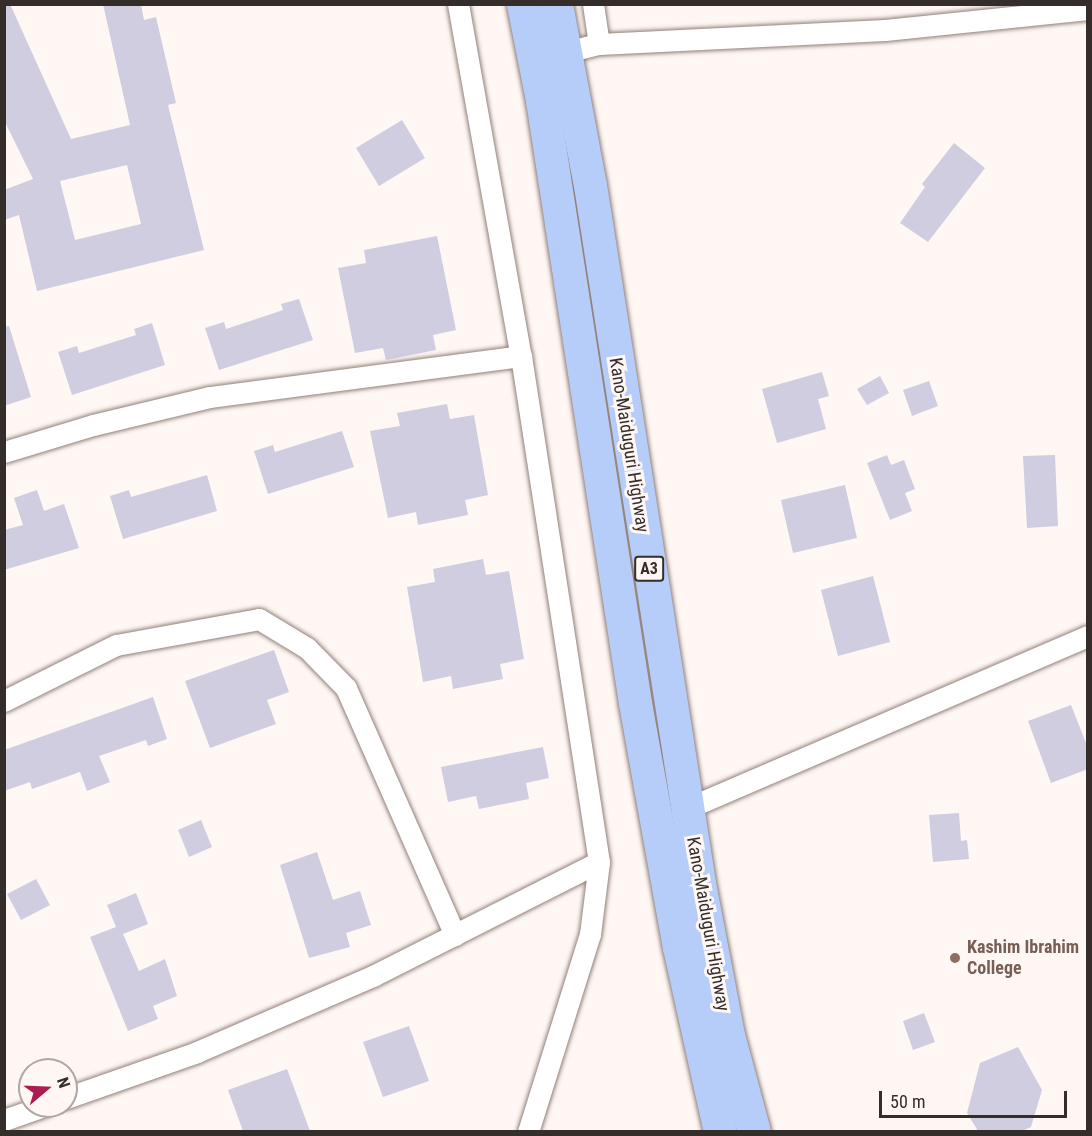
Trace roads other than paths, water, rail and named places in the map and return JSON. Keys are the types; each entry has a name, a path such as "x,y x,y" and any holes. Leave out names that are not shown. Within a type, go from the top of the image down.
{"highway":[{"name":"Kano-Maiduguri Highway","path":"523,4 542,100 635,703 679,947 720,1131"},
{"name":"Kano-Maiduguri Highway","path":"556,4 566,52 688,808 726,1025 754,1131"}],"street":[{"path":"458,4 521,356 599,862 590,934 528,1131"},
{"path":"593,4 599,44"},
{"path":"566,52 599,44 885,30 1088,9"},
{"path":"4,452 93,425 210,397 521,356"},
{"path":"4,701 116,645 259,619 307,648 346,688 454,935"},
{"path":"688,808 1088,636"},
{"path":"78,1094 197,1052 373,976 599,862"}],"place":[{"name":"Kashim Ibrahim College","path":"955,958"}]}
